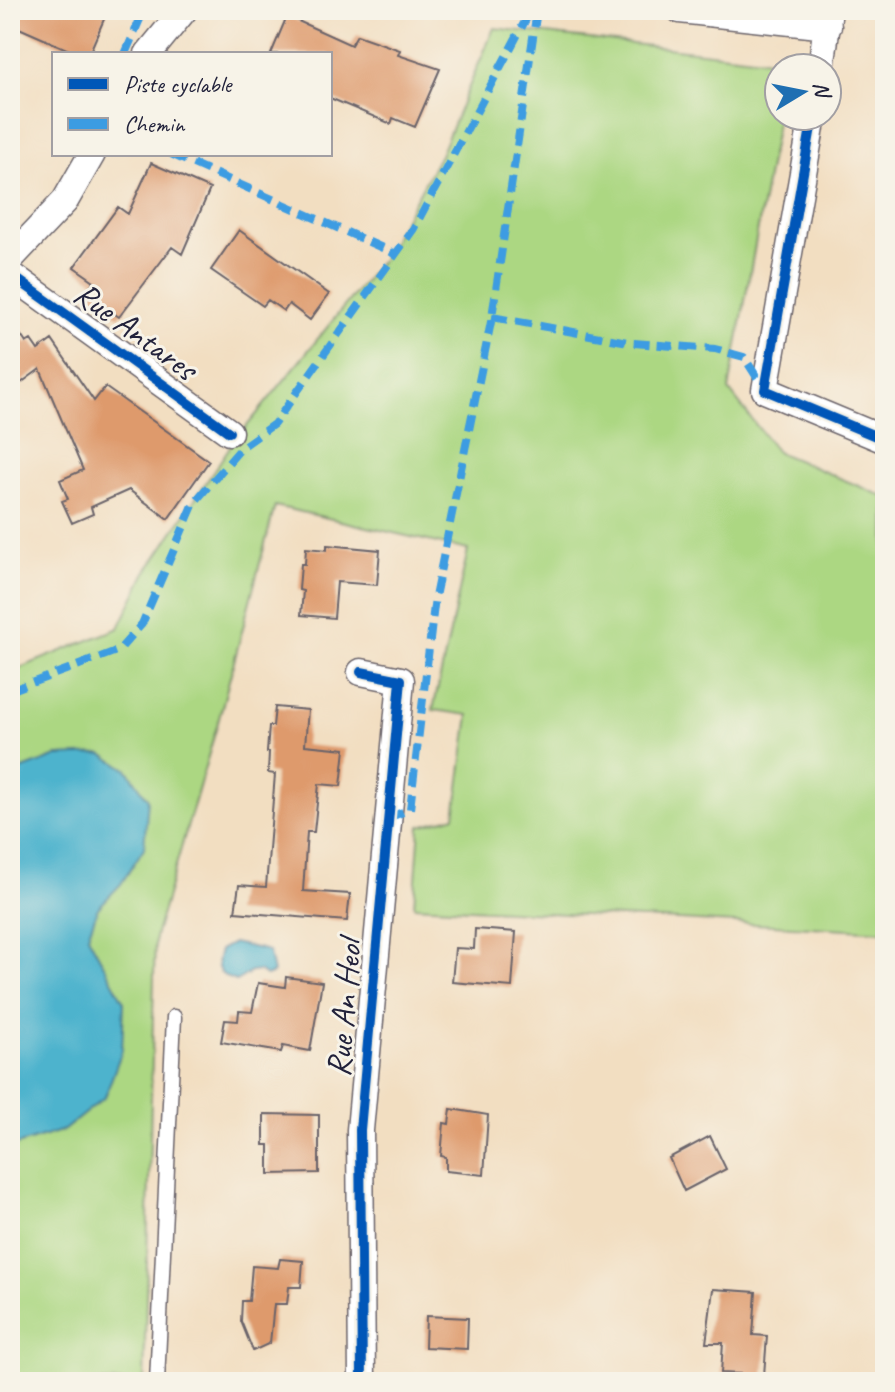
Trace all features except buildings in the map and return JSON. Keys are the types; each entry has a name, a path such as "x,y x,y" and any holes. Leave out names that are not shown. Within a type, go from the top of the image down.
{"street":[{"path":"150,52 184,10"},
{"path":"680,10 829,18 824,52"},
{"path":"810,132 765,390 885,440"},
{"path":"10,259 65,201 91,156"},
{"name":"Rue Antares","path":"10,274 229,432"},
{"name":"Rue An Heol","path":"361,672 401,680 360,1130 362,1382"}],"lane":[{"path":"157,1382 174,1017"}],"green space":[{"path":"494,28 763,59 763,132 775,132 729,390 777,452 885,497 885,931 414,906 420,826 455,816 469,715 433,710 468,550 275,506 217,726 155,937 144,1382 10,1382 10,672 119,628 145,574 229,448 382,260 440,155"}],"water":[{"path":"102,754 127,769 148,799 144,848 121,884 98,908 88,936 124,1002 122,1050 105,1097 64,1130 10,1145 10,774 57,756"},
{"path":"233,943 269,953 273,973 266,976 259,971 251,972 236,981 221,973 218,966 220,950"}],"marked path":[{"path":"126,52 144,10"},
{"path":"10,691 119,650 142,624 194,503 242,447 274,424 413,230 531,10"},
{"path":"388,818 410,809 435,597 492,317 537,10"},
{"path":"176,156 396,254"},
{"path":"492,317 633,343 715,349 744,357 765,390"}],"cycle path":[{"path":"810,132 765,390 885,440"},
{"path":"10,274 229,432"},
{"path":"361,672 401,680 360,1130 362,1382"}]}
